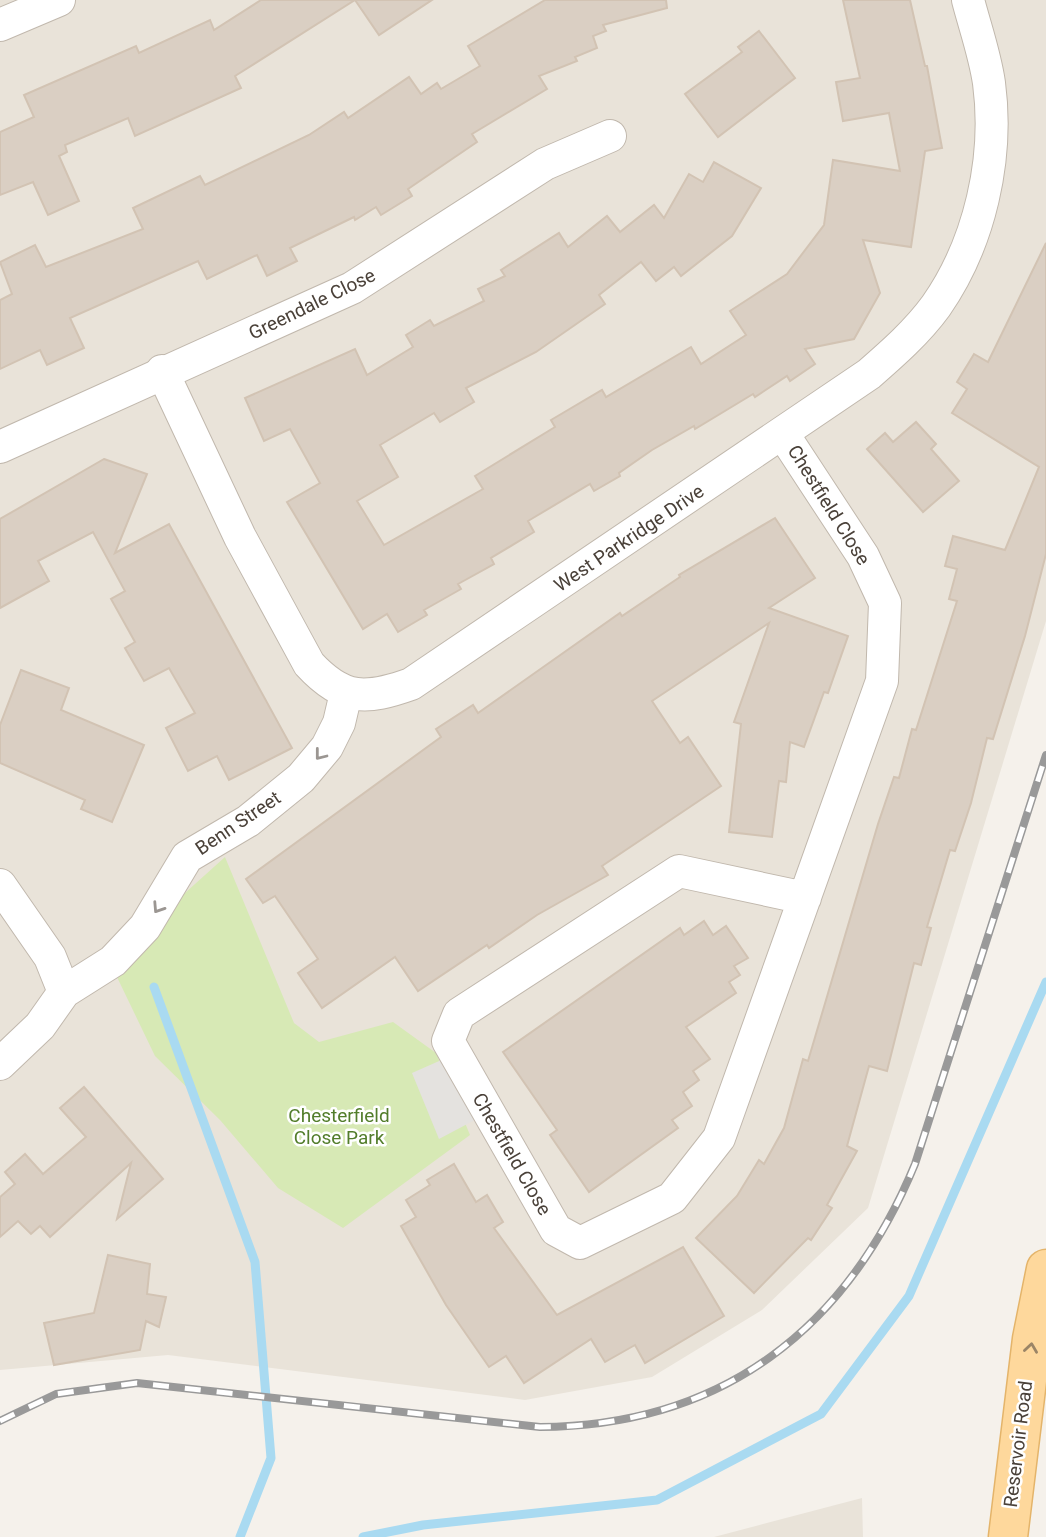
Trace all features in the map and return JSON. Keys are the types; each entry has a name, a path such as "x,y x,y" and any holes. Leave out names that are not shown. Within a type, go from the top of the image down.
{"main road":[{"name":"Reservoir Road","path":"1008,1537 1032,1339 1046,1269"}],"street":[{"path":"0,24 59,0"},
{"name":"West Parkridge Drive","path":"346,693 366,696 411,684 869,374 904,344 936,305 974,227 986,185 992,133 989,82 968,0"},
{"name":"Greendale Close","path":"0,447 162,371 352,288 545,164 610,136"},
{"path":"162,371 240,537 296,642 309,664 325,682 346,693"},
{"name":"Chestfield Close","path":"783,433 863,556 884,603 883,681 719,1138 673,1198 580,1243 556,1230 448,1041 460,1014 678,871 805,898"},
{"name":"Benn Street","path":"0,1063 40,1026 64,992 113,961 145,927 187,858 248,821 301,778 327,747 339,723 346,693"},
{"path":"0,885 50,957 64,992"}],"shaded area":[{"path":"0,0 1046,0 1046,621 868,1208 762,1310 652,1377 525,1400 168,1355 0,1370"},
{"path":"455,1054 488,1113 439,1139 412,1073"},
{"path":"862,1498 863,1537 714,1537"}],"green space":[{"name":"Chesterfield Close Park","path":"225,857 294,1023 319,1042 393,1022 436,1053 470,1135 343,1228 278,1188 220,1120 155,1056 116,975 165,911"}],"building":[{"path":"261,0 355,0 235,76 241,88 135,136 128,118 65,145 67,152 59,156 79,201 48,215 33,182 0,195 0,132 34,117 24,95 136,46 139,53 210,20 214,30"},
{"path":"355,0 432,0 379,35"},
{"path":"545,0 666,0 667,8 603,25 606,31 593,36 597,48 575,57 577,61 539,76 547,89 472,134 477,142 408,189 412,196 381,215 376,207 355,220 354,217 290,248 297,261 267,276 257,255 207,279 198,261 70,318 84,348 47,365 40,350 0,369 0,300 12,294 0,262 35,245 46,267 143,229 133,208 200,176 205,185 309,135 344,112 348,118 409,77 421,94 437,83 441,89 480,66 468,46"},
{"path":"843,0 910,0 927,66 942,148 925,151 911,247 863,240 880,293 854,339 805,349 815,364 790,381 787,376 755,397 753,394 695,429 694,426 652,450 619,473 620,476 594,491 590,484 528,521 534,532 491,558 494,564 458,584 461,589 424,610 427,615 398,632 387,614 363,629 287,502 320,483 290,429 264,441 245,398 355,349 367,375 413,347 406,335 430,320 434,326 484,301 478,289 505,276 501,270 559,233 568,247 607,216 620,232 654,205 664,218 689,174 703,182 714,162 761,188 732,236 681,276 674,267 656,281 641,262 599,295 605,304 536,352 466,388 474,402 440,422 434,413 380,445 398,477 357,501 384,545 483,489 475,476 555,427 551,420 602,390 606,397 691,347 701,364 746,335 730,311 787,274 824,225 833,160 900,171 889,113 843,121 836,82 860,78"},
{"path":"759,31 795,78 718,137 685,94 742,52 738,47"},
{"path":"1046,243 1046,554 1025,636 993,739 987,738 971,803 955,851 950,850 927,927 931,928 921,965 914,963 887,1071 869,1066 847,1146 857,1151 827,1205 832,1208 811,1240 808,1238 754,1293 696,1238 737,1196 759,1160 764,1164 784,1128 803,1059 808,1061 878,824 894,777 899,778 912,729 916,730 957,601 949,599 957,569 945,566 953,536 1005,550 1039,467 952,413 967,389 957,382 974,354 988,362"},
{"path":"916,422 936,444 931,449 959,481 923,512 867,449 885,433 893,442"},
{"path":"104,459 147,474 115,553 169,524 292,748 229,780 217,756 188,771 166,728 195,713 169,668 144,681 125,648 135,642 111,599 125,591 93,532 38,561 49,581 0,608 0,519"},
{"path":"775,518 815,578 769,608 848,636 828,693 824,692 804,747 790,742 786,782 779,781 772,837 729,832 741,724 734,722 769,623 652,701 680,743 688,737 721,786 602,866 608,875 537,915 489,948 487,945 418,991 395,957 322,1008 298,973 318,959 275,896 263,903 246,879 441,737 436,729 473,705 478,713 620,613 622,616 680,577 679,575"},
{"path":"21,670 69,688 61,710 144,745 112,822 81,809 85,800 0,763 0,725"},
{"path":"704,921 713,935 726,926 748,958 734,966 740,975 729,982 736,993 686,1027 710,1059 693,1071 699,1080 683,1092 692,1106 672,1120 678,1128 589,1192 550,1135 557,1130 503,1052 680,928 684,935"},
{"path":"84,1087 163,1179 117,1219 131,1163 50,1237 40,1226 31,1234 18,1221 0,1237 0,1197 15,1184 5,1172 25,1154 43,1174 86,1137 60,1108"},
{"path":"454,1164 476,1202 487,1195 503,1222 494,1228 557,1315 683,1247 724,1316 645,1363 635,1345 605,1362 591,1339 524,1383 506,1356 489,1367 446,1305 401,1226 416,1217 406,1200 430,1185 427,1180"},
{"path":"108,1255 150,1264 147,1294 166,1297 159,1327 146,1321 140,1350 54,1365 44,1323 94,1313"}],"waterway":[{"path":"363,1537 423,1525 657,1500 821,1414 909,1296 1046,982"},
{"path":"154,987 255,1262 271,1458 240,1537"}],"railway":[{"path":"0,1421 56,1394 137,1383 540,1427 606,1422 666,1409 721,1387 770,1357 814,1319 853,1275 887,1223 915,1164 1046,755"}]}
